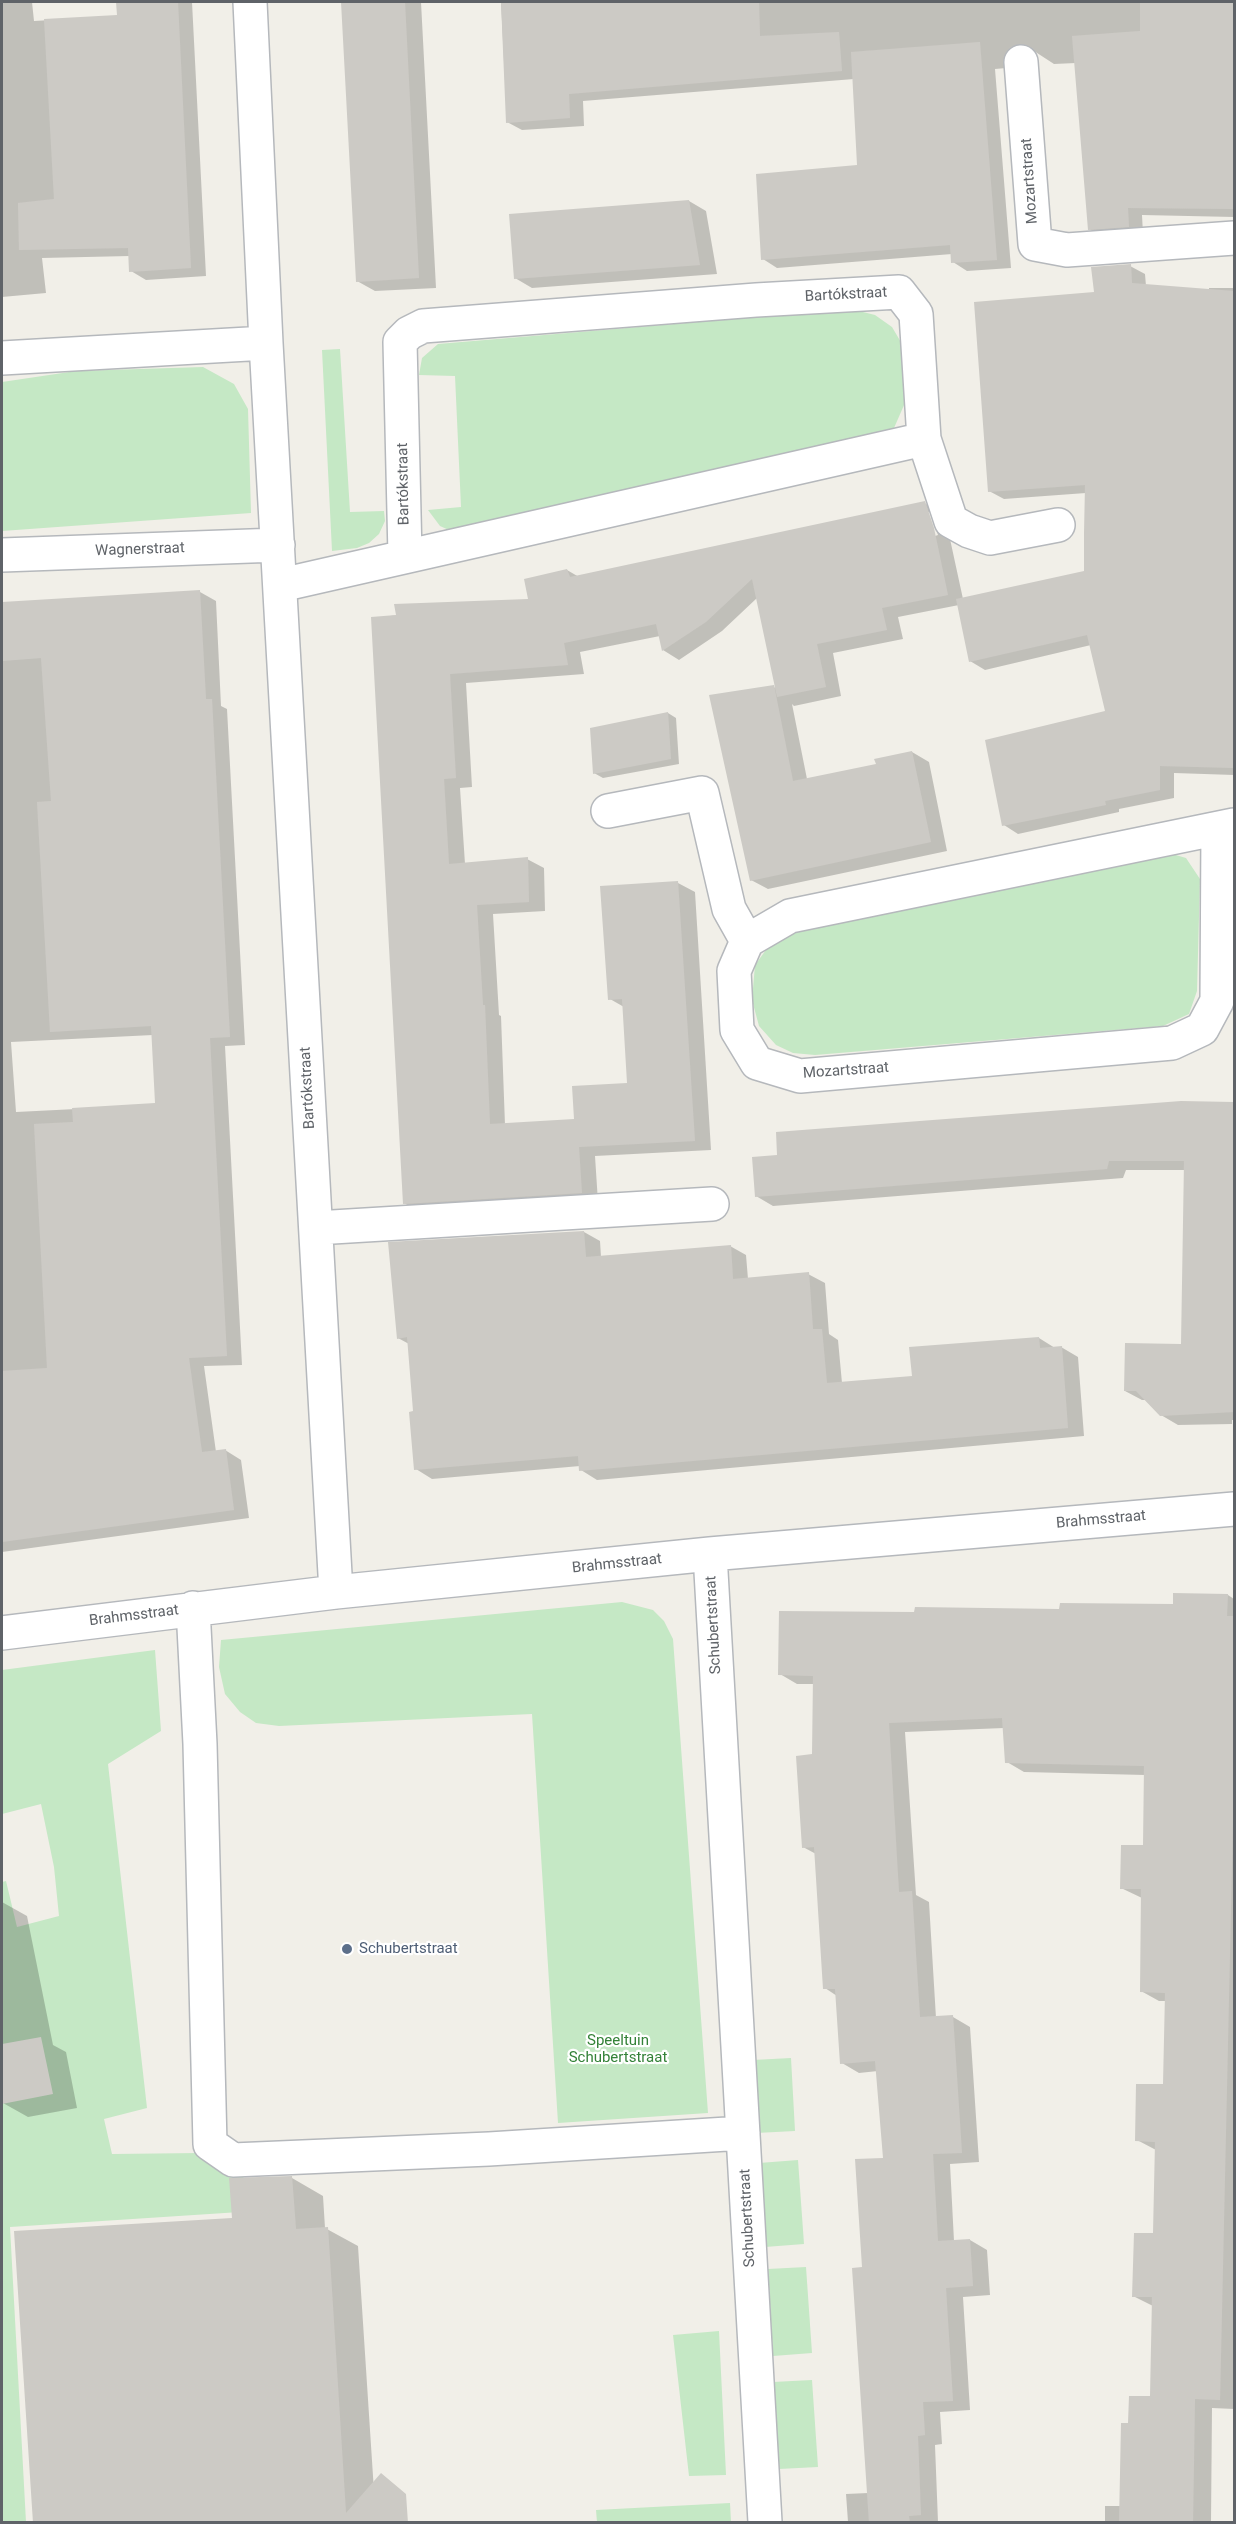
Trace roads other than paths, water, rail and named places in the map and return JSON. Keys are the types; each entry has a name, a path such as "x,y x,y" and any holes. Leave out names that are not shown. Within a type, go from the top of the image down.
{"street":[{"name":"Bartókstraat","path":"250,2 266,343 336,1592"},
{"name":"Mozartstraat","path":"1021,62 1035,244 1067,250 1234,238"},
{"name":"Bartókstraat","path":"405,556 400,342 409,333 423,326 756,300 899,292 916,314 924,439"},
{"path":"2,358 266,343"},
{"path":"280,585 924,439 951,521 969,531 990,538 1058,525"},
{"name":"Wagnerstraat","path":"2,555 278,545"},
{"path":"608,811 702,793 729,909 747,941"},
{"name":"Mozartstraat","path":"1226,827 1217,1001 1202,1029 1172,1043 800,1076 757,1063 737,1030 734,971 747,941 790,916 1226,827"},
{"path":"316,1228 712,1204"},
{"name":"Brahmsstraat","path":"2,1633 336,1592 710,1554 1234,1509"},
{"name":"Schubertstraat","path":"710,1554 765,2523"},
{"path":"193,1608 200,1744 210,2144 233,2160 501,2148 743,2133"}],"place":[{"name":"Schubertstraat","path":"347,1949"}],"park label":[{"name":"Speeltuin Schubertstraat","path":"618,2050"}]}
